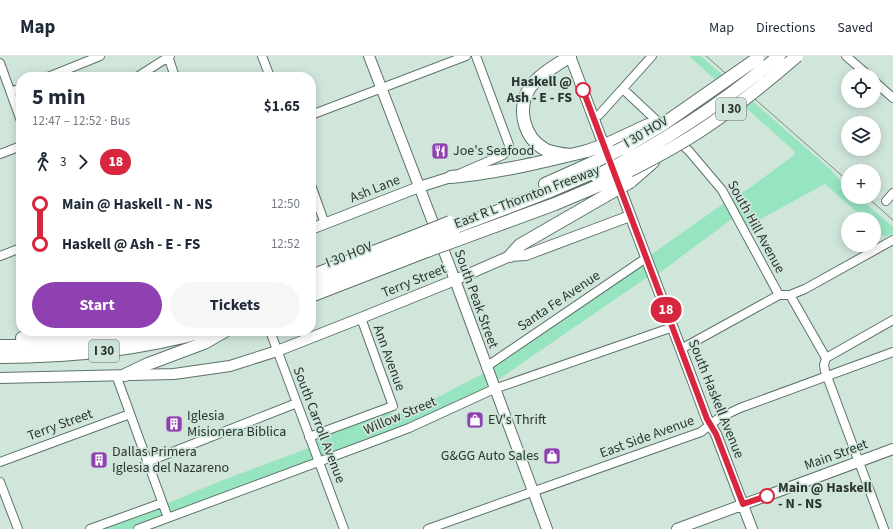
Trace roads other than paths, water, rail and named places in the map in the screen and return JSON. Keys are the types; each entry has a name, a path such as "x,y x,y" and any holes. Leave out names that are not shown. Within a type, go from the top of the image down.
{"highway":[{"path":"570,56 544,74 530,87 524,104 523,114 527,129 538,144 546,150 557,154 570,155"},
{"name":"I 30 HOV","path":"597,179 644,146 689,119 728,91 771,56"},
{"name":"I 30 HOV","path":"597,179 689,124 728,97 779,56"},
{"name":"I 30","path":"597,179 630,182 660,155 700,131 735,107 798,56"},
{"name":"East R L Thornton Freeway","path":"316,274 423,242 453,231 555,204 597,179 625,148 662,125 759,57"},
{"path":"451,177 475,175 545,162 587,151 648,126 662,125"},
{"name":"East R L Thornton Freeway","path":"316,294 423,242 453,231 547,183 597,179"},
{"path":"510,256 520,245 597,179"},
{"name":"I 30 HOV","path":"316,280 423,242"},
{"name":"I 30 HOV","path":"316,284 423,242"},
{"path":"28,338 39,336"},
{"name":"I 30","path":"0,338 52,336"},
{"path":"0,346 54,345 123,336"},
{"path":"0,350 49,349 82,346 146,336"},
{"name":"I 30","path":"0,357 54,356 117,349 185,336"},
{"path":"120,375 204,343 216,336"}],"main road":[{"name":"South Peak Street","path":"370,56 547,529"},
{"name":"South Haskell Avenue","path":"570,56 710,425 716,434 752,529"},
{"name":"Ash Lane","path":"316,227 419,187 451,177"},
{"name":"Terry Street","path":"316,336 455,280 510,256 526,255 630,216"},
{"name":"Terry Street","path":"277,351 315,336"},
{"path":"0,378 174,374 230,366 277,351"},
{"name":"Main Street","path":"677,529 893,449"}],"street":[{"path":"60,72 100,56"},
{"path":"145,72 169,56 174,72"},
{"path":"262,56 268,72"},
{"path":"316,113 466,56"},
{"path":"451,177 504,155 509,150 509,146 476,56"},
{"path":"593,118 599,115 623,90 652,56"},
{"path":"846,56 860,68"},
{"path":"0,63 16,106"},
{"path":"881,87 893,98"},
{"path":"11,92 16,90"},
{"name":"South Hill Avenue","path":"623,90 689,151 722,190 779,295"},
{"path":"0,154 16,148"},
{"path":"886,201 893,193"},
{"path":"316,199 325,224"},
{"path":"681,348 779,295 790,295 805,289 893,240"},
{"path":"0,256 16,250"},
{"name":"Santa Fe Avenue","path":"486,367 646,258"},
{"path":"790,295 826,358"},
{"name":"Ann Avenue","path":"309,437 393,406 361,318"},
{"path":"884,529 824,365 826,358 893,320"},
{"name":"Willow Street","path":"138,529 408,428 494,389 673,328"},
{"name":"South Carroll Avenue","path":"272,336 344,529"},
{"name":"East Side Avenue","path":"428,529 701,432 719,418 740,408 893,352"},
{"path":"120,375 130,414 168,518"},
{"path":"147,462 297,403"},
{"name":"Terry Street","path":"0,462 130,414"},
{"path":"0,482 18,529"},
{"path":"90,529 162,503"}],"tram line":[{"path":"706,56 841,175"},
{"path":"875,204 893,220"}],"place":[{"name":"Haskell @ Ash - E - FS","path":"583,90"},
{"name":"Joe's Seafood","path":"440,151"},
{"name":"EV's Thrift","path":"475,420"},
{"name":"Iglesia Misionera Biblica","path":"174,424"},
{"name":"G&GG Auto Sales","path":"552,456"},
{"name":"Dallas Primera Iglesia del Nazareno","path":"99,460"},
{"name":"Main @ Haskell - N - NS","path":"767,496"}]}
